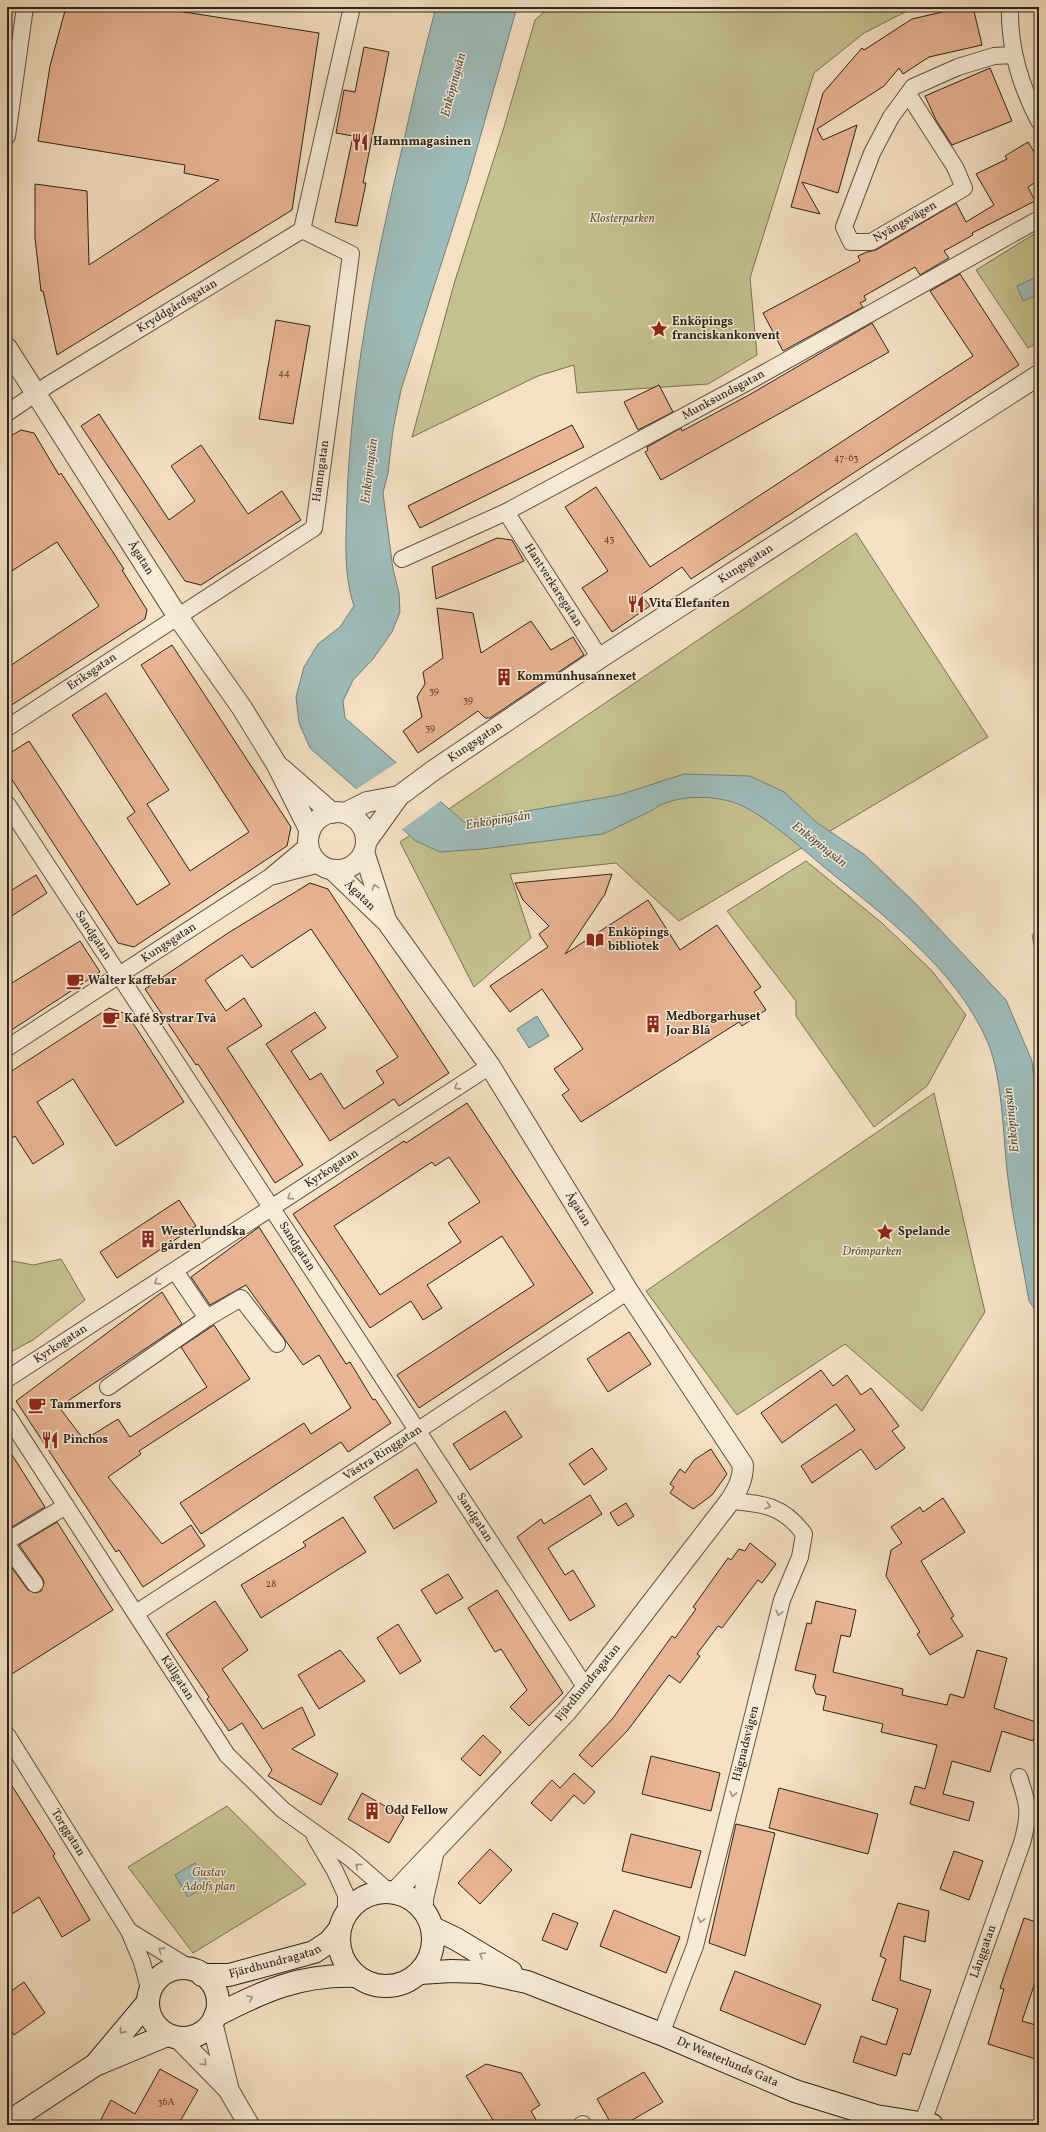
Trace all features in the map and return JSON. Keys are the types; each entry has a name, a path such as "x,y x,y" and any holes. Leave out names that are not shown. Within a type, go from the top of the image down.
{"main road":[{"name":"Dr Westerlunds Gata","path":"343,1922 339,1947 345,1963 356,1976 368,1983 381,1987 396,1986 409,1981 420,1973 429,1960 434,1944 432,1928 423,1909 410,1898 392,1892"},
{"path":"343,1922 357,1901 372,1894 392,1892"},
{"name":"Fjärdhundragatan","path":"198,1972 229,1974 314,1952 329,1942 343,1922"},
{"name":"Dr Westerlunds Gata","path":"432,1928 456,1939 527,1982"},
{"path":"95,2065 149,1997 155,1983 167,1973 182,1969 198,1972 213,1986 218,2001 214,2019"},
{"name":"Dr Westerlunds Gata","path":"420,1973 451,1971 481,1972 527,1982 661,2034 795,2091 876,2116 926,2124"},
{"path":"7,2124 95,2065 172,2036 188,2038 197,2035 214,2019 270,1989 304,1979 330,1975 356,1976"},
{"path":"149,1997 153,2021 172,2036"}],"street":[{"path":"7,136 25,7"},
{"path":"302,230 352,7"},
{"path":"1010,7 1010,29 1014,55 1024,88 1039,121"},
{"name":"Nyängsvägen","path":"908,94 955,167 964,188 871,242 851,242 844,227 855,193 872,153 891,118 908,94 913,87 958,67 994,56 1014,55"},
{"name":"Munksundsgatan","path":"402,559 506,512 757,377 1039,219"},
{"name":"Hamngatan","path":"178,617 314,528 351,254 302,230"},
{"name":"Kryddgårdsgatan","path":"7,413 37,392 302,230"},
{"name":"Ågatan","path":"7,348 37,392 178,617 242,708 277,765 309,838 310,854 387,922 490,1066 628,1291 743,1465 743,1476 730,1501"},
{"name":"Kungsgatan","path":"399,796 434,770 600,658 1039,375"},
{"name":"Hantverkaregatan","path":"506,512 600,658"},
{"name":"Eriksgatan","path":"7,728 126,649 178,617"},
{"name":"Ågatan","path":"277,765 339,813 354,818 361,824 365,833 365,847 387,922"},
{"path":"309,838 318,819 339,813 367,802 399,796"},
{"path":"365,847 399,796"},
{"name":"Sandgatan","path":"7,804 120,974 586,1688"},
{"name":"Kungsgatan","path":"7,1048 270,877 309,838"},
{"name":"Ågatan","path":"326,867 342,869 351,866 359,860 365,847"},
{"name":"Kungsgatan","path":"270,877 326,867"},
{"name":"Kyrkogatan","path":"7,1379 490,1066"},
{"path":"174,1271 207,1318"},
{"name":"Västra Ringgatan","path":"136,1613 417,1431 628,1291"},
{"path":"108,1387 207,1318 241,1298 277,1344"},
{"name":"Källgatan","path":"7,1415 228,1755 283,1810 350,1858 392,1892"},
{"name":"Fjärdhundragatan","path":"392,1892 434,1853 566,1712 730,1501"},
{"name":"Hägnadsvägen","path":"661,2034 694,1946 780,1606 800,1557 804,1534 794,1520 775,1508 755,1502 730,1501"},
{"path":"7,1541 66,1506"},
{"path":"7,1546 35,1584"},
{"name":"Torggatan","path":"7,1735 129,1931 142,1962 149,1997"},
{"name":"Långgatan","path":"926,2124 1022,1843 1028,1821 1028,1803 1019,1777"},
{"name":"Källgatan","path":"311,1830 335,1871 346,1894 343,1922"},
{"name":"Fjärdhundragatan","path":"423,1909 423,1899 434,1853"},
{"name":"Torggatan","path":"129,1931 198,1972"},
{"path":"214,2019 228,2089"},
{"path":"172,2036 228,2089 249,2125"}],"green space":[{"name":"Klosterparken","path":"550,7 920,7 913,8 864,33 814,73 750,278 757,355 708,384 577,393 574,365 538,376 412,437 454,284 504,127 535,20"},
{"path":"1039,231 1039,342 1028,348 976,270"},
{"path":"856,533 988,737 679,921 616,863 510,874 531,938 474,987 400,842"},
{"path":"806,861 882,923 932,971 966,1015 927,1086 874,1127 796,1016 796,1001 727,911"},
{"path":"1039,930 1039,968 1032,935"},
{"name":"Drömparken","path":"934,1093 985,1312 922,1411 845,1344 737,1415 646,1291"},
{"path":"61,1259 85,1300 33,1340 7,1354 7,1260 33,1265"},
{"name":"Gustav Adolfs plan","path":"227,1806 306,1884 193,1953 128,1867"}],"water":[{"name":"Enköpingsån","path":"436,7 517,7 468,180 401,390 393,430 388,473 383,493 393,569 399,593 400,612 392,632 373,659 353,680 343,701 345,718 464,822 619,795 684,774 750,776 784,792 816,822 865,855 916,904 1006,1000 1032,1061 1039,1119 1039,1315 1029,1301 1015,1225 1008,1179 1002,1110 997,1074 988,1043 974,1016 957,991 917,946 871,905 786,835 756,813 745,807 723,800 697,797 684,798 660,805 651,811 603,834 482,849 440,852 416,841 310,748 299,723 296,697 304,667 318,644 340,627 354,606 348,580 346,527 349,456 359,368 373,282 391,196"},
{"path":"1039,276 1039,294 1023,301 1017,286"},
{"path":"537,1016 549,1036 529,1048 517,1029"},
{"path":"195,1863 209,1884 188,1897 175,1875"}],"pier":[{"path":"398,762 442,800 400,831 355,790"}],"building":[{"path":"66,7 152,7 319,33 292,210 57,355 43,291 41,291 35,238 35,184 87,191 89,265 219,180 184,173 185,165 38,141 50,66"},
{"path":"964,7 973,7 982,45 929,57 903,74 899,68 884,86 817,129 823,140 857,125 838,193 802,182 820,214 791,207 823,93 862,48 864,50 912,19"},
{"path":"364,47 389,52 363,183 366,183 357,226 335,222 353,136 336,133 344,90 355,92"},
{"path":"990,68 1012,121 952,145 936,120 925,96"},
{"path":"1028,142 1039,160 1039,180 1028,187 1035,201 972,233 973,235 944,251 949,258 920,275 915,267 864,296 866,300 860,303 863,307 783,351 763,313 860,261 858,256 876,250 956,203 966,222 994,205 976,174 1007,159 1005,156"},
{"path":"960,274 1019,365 691,579 682,567 641,595 650,606 612,632 582,588 608,571 565,507 596,487 650,567 973,356 930,291"},
{"path":"276,320 310,326 293,424 259,419"},
{"path":"872,323 889,352 661,480 645,452 648,450 647,447 681,428 682,431 749,395"},
{"path":"659,385 673,412 638,430 624,402"},
{"path":"99,414 169,520 195,501 171,466 201,445 248,514 282,491 301,520 201,585 185,581 81,426"},
{"path":"572,425 584,447 420,528 408,506"},
{"path":"21,430 34,433 59,475 61,473 124,569 122,570 147,610 145,619 7,708 7,668 99,606 57,542 7,574 7,438"},
{"path":"497,538 512,540 524,561 436,599 432,567"},
{"name":"Kommunhusannexet","path":"437,608 473,613 481,653 531,621 551,650 573,637 584,655 490,718 485,718 478,711 418,753 403,731 422,717 417,697 425,684 423,672 443,658"},
{"path":"172,645 291,827 287,846 134,947 118,943 7,772 7,755 29,741 137,905 170,884 127,818 135,812 72,715 106,693 169,790 147,804 190,871 249,832 141,665"},
{"path":"612,874 605,894 565,954 648,900 680,950 717,925 761,987 754,992 766,1010 742,1026 739,1022 581,1122 562,1095 569,1090 554,1069 583,1049 542,989 510,1012 490,986 548,947 539,934 549,926 523,900 515,883"},
{"path":"36,875 47,893 7,919 7,893"},
{"path":"310,883 328,889 449,1073 399,1106 394,1099 330,1141 266,1044 315,1012 326,1028 291,1051 310,1080 321,1073 344,1109 384,1083 376,1071 398,1057 311,929 252,968 242,955 205,980 226,1011 244,998 262,1026 227,1048 303,1165 275,1183 198,1064 196,1065 145,989 228,933"},
{"path":"80,941 100,972 7,1033 7,986"},
{"path":"109,1008 127,1014 184,1102 116,1146 73,1079 37,1102 64,1144 33,1164 15,1136 7,1141 7,1074"},
{"path":"467,1103 593,1293 419,1408 397,1375 534,1285 502,1236 427,1285 442,1308 423,1320 411,1301 370,1328 293,1214 404,1141 406,1143","holes":["449,1157 480,1202 448,1223 461,1242 380,1295 334,1226 432,1162 435,1166"]},
{"name":"Westerlundska gården","path":"179,1200 196,1226 117,1278 100,1252"},
{"path":"259,1227 346,1364 350,1362 373,1400 375,1399 391,1423 348,1452 341,1442 201,1534 180,1503 304,1423 311,1434 351,1408 319,1355 303,1365 246,1285 210,1305 191,1277"},
{"path":"162,1292 182,1324 59,1407 84,1440 118,1419 130,1437 207,1387 181,1347 214,1325 250,1379 139,1451 141,1454 108,1477 162,1544 191,1525 205,1546 143,1587 119,1550 116,1552 16,1401"},
{"path":"629,1332 651,1364 608,1392 587,1359"},
{"path":"821,1370 833,1386 847,1375 861,1395 871,1388 899,1426 892,1431 905,1448 876,1470 861,1449 812,1483 801,1466 855,1430 836,1404 782,1443 761,1413"},
{"path":"505,1411 522,1437 470,1470 453,1444"},
{"path":"7,1447 45,1507 7,1530"},
{"path":"592,1448 607,1469 584,1485 569,1464"},
{"path":"711,1449 727,1474 712,1495 693,1509 670,1493 674,1487 670,1484 680,1469 685,1473 694,1460"},
{"path":"417,1469 437,1502 394,1529 374,1497"},
{"path":"590,1495 602,1514 548,1548 565,1575 573,1570 595,1606 570,1621 517,1537 541,1519 544,1524"},
{"path":"943,1498 965,1532 921,1561 954,1616 951,1618 963,1636 930,1655 917,1634 920,1632 886,1576 891,1550 902,1543 891,1527 920,1507 923,1512"},
{"path":"626,1503 634,1516 618,1526 610,1513"},
{"path":"343,1517 366,1552 261,1618 241,1585 306,1546 303,1542"},
{"path":"57,1522 113,1610 7,1677 7,1561 28,1590 36,1593 41,1591 44,1583 43,1579 19,1545"},
{"path":"750,1543 776,1564 762,1583 758,1580 722,1628 718,1626 697,1654 700,1656 680,1683 669,1675 628,1730 592,1767 579,1755 613,1718 672,1636 675,1638 696,1609 693,1607 728,1558 731,1560 739,1549 745,1551"},
{"path":"448,1574 463,1598 436,1614 421,1590"},
{"path":"497,1590 563,1693 529,1726 510,1707 527,1690 501,1649 495,1652 468,1608"},
{"path":"215,1601 248,1650 222,1669 263,1729 302,1707 315,1735 292,1749 338,1774 321,1805 268,1776 272,1770 242,1723 229,1731 207,1699 209,1697 166,1634"},
{"path":"816,1601 856,1610 850,1637 841,1635 833,1672 903,1689 902,1695 947,1705 950,1694 964,1698 977,1650 1007,1658 994,1708 1039,1723 1033,1741 1002,1731 990,1772 952,1761 943,1794 974,1802 969,1821 910,1804 915,1786 925,1789 937,1745 881,1732 883,1724 823,1710 826,1696 816,1694 813,1687 816,1675 795,1670 807,1623 811,1624"},
{"path":"398,1624 421,1661 400,1674 377,1638"},
{"path":"340,1650 365,1681 319,1709 298,1675"},
{"path":"483,1735 501,1752 480,1776 461,1759"},
{"path":"651,1756 720,1773 711,1811 642,1794"},
{"path":"574,1773 595,1792 584,1804 574,1795 551,1821 531,1803 552,1780 560,1788"},
{"path":"7,1778 55,1854 53,1856 90,1920 62,1937 39,1897 7,1917"},
{"path":"779,1788 878,1814 868,1854 769,1828"},
{"name":"Odd Fellow","path":"362,1793 404,1817 389,1843 348,1819"},
{"path":"736,1824 775,1833 745,1956 709,1943"},
{"path":"631,1834 701,1851 691,1888 622,1871"},
{"path":"490,1849 512,1870 480,1904 458,1883"},
{"path":"954,1851 983,1861 969,1900 940,1889"},
{"path":"898,1903 929,1911 925,1942 904,1936 900,1980 931,1990 910,2055 903,2053 896,2076 853,2062 861,2036 886,2045 898,2009 872,2000 886,1959 880,1956"},
{"path":"614,1910 680,1937 666,1973 600,1946"},
{"path":"553,1913 578,1923 567,1950 542,1940"},
{"path":"1024,1918 1039,1923 1039,1971 1022,2021 1039,2026 1039,2060 988,2044 1004,1989 1000,1988"},
{"path":"735,1971 821,2005 805,2045 720,2010"},
{"path":"24,1982 45,2013 14,2035 7,2025 7,1994"},
{"path":"486,2064 521,2073 540,2105 531,2111 539,2125 496,2125 466,2076"},
{"path":"160,2069 198,2090 178,2125 98,2125 111,2100 135,2114"},
{"path":"644,2072 663,2102 624,2125 612,2125 597,2099"}],"place":[{"name":"Hamnmagasinen","path":"360,142"},
{"name":"Enköpings franciskankonvent","path":"659,329"},
{"name":"Vita Elefanten","path":"636,604"},
{"name":"Kommunhusannexet","path":"504,677"},
{"name":"Enköpings bibliotek","path":"595,940"},
{"name":"Walter kaffebar","path":"75,981"},
{"name":"Kafé Systrar Två","path":"111,1019"},
{"name":"Medborgarhuset Joar Blå","path":"653,1024"},
{"name":"Spelande","path":"885,1232"},
{"name":"Westerlundska gården","path":"148,1239"},
{"name":"Tammerfors","path":"37,1405"},
{"name":"Pinchos","path":"50,1440"},
{"name":"Odd Fellow","path":"372,1811"}]}
